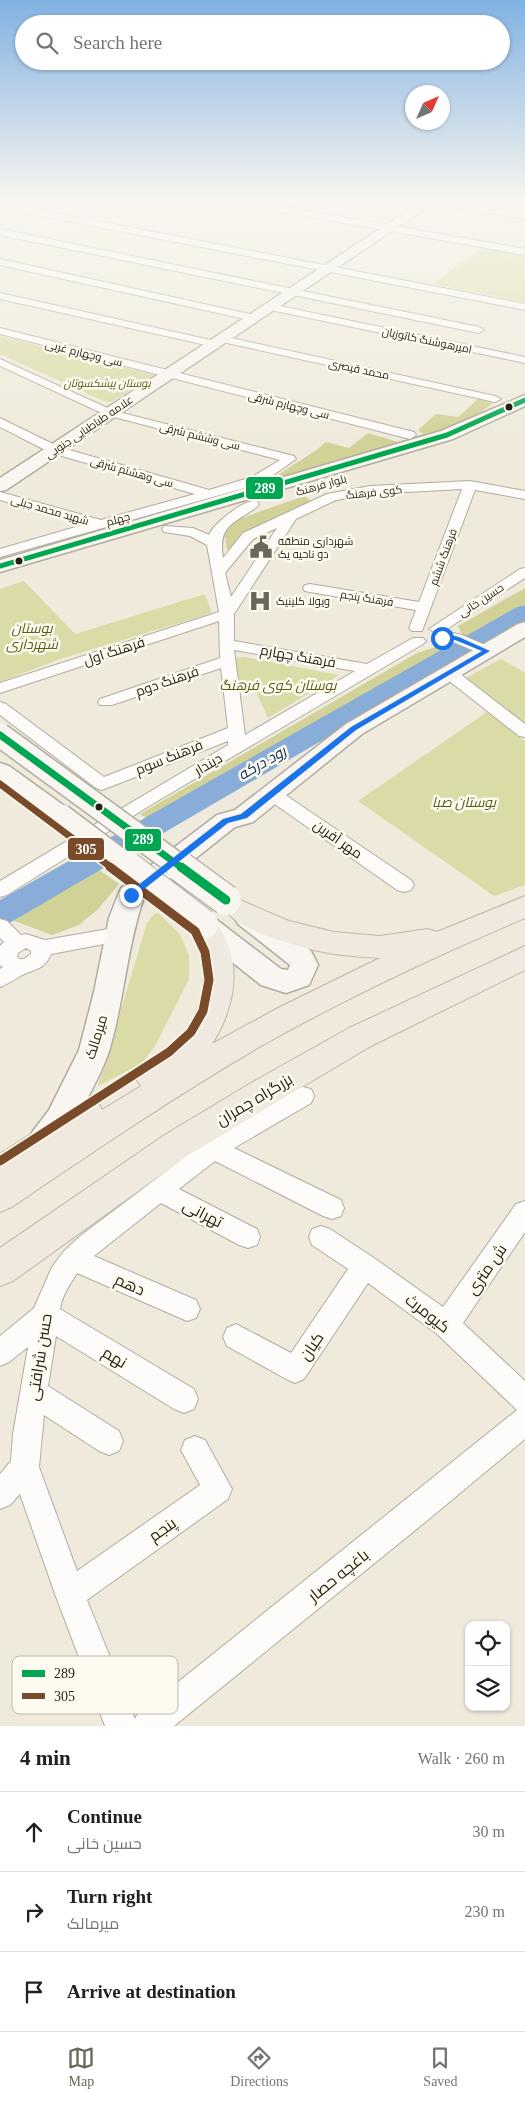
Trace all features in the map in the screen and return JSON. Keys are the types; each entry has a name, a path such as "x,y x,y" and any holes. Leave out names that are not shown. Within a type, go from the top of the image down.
{"highway":[{"path":"233,905 281,930 334,943 380,947 431,940 475,927"},
{"path":"0,1196 95,1132 215,1057 315,1002 475,927 525,906"},
{"path":"0,1173 41,1144 176,1060 199,1038 212,1014 219,980 215,949 204,924"},
{"name":"بزرگراه چمران","path":"0,1269 174,1146 263,1093 360,1037 525,957"}],"main road":[{"name":"علامه طباطبایی جنوبی","path":"0,486 307,283"},
{"name":"بلوار فرهنگ","path":"0,566 447,435 525,400"},
{"name":"بلوار فرهنگ","path":"0,580 169,528 429,454 484,436 525,417"},
{"path":"122,926 148,903 240,832 244,816 354,729 449,673 481,649 525,628"},
{"path":"0,735 233,905 297,955 304,965 303,971 297,978 283,982 268,975 204,924 0,771"},
{"name":"میرمالک","path":"41,1144 60,1120 94,1050 109,992 122,926"}],"street":[{"path":"88,283 254,318"},
{"path":"247,283 479,330"},
{"path":"398,283 525,307"},
{"name":"محمد قیصری","path":"0,296 495,399"},
{"name":"امیرهوشنگ کاتوزیان","path":"270,307 525,360"},
{"name":"سی وچهارم غربی","path":"0,331 169,374"},
{"name":"سی وششم شرقی","path":"0,362 110,413 290,459"},
{"name":"سی وچهارم شرقی","path":"169,374 410,435"},
{"name":"سی وهشتم شرقی","path":"0,422 55,450 210,494"},
{"name":"چهلم","path":"0,553 257,480 290,459"},
{"name":"کوی فرهنگ","path":"218,573 248,536 332,497 352,492 470,485 525,495"},
{"name":"فرهنگ ششم","path":"418,634 425,607 470,485"},
{"name":"شهید محمد جبلی","path":"0,496 101,524"},
{"path":"236,739 227,652 227,614 214,543 218,529 252,504"},
{"path":"227,614 292,515"},
{"path":"169,528 193,532 214,543"},
{"name":"حسین خانی","path":"481,649 445,634 525,572"},
{"name":"فرهنگ پنجم","path":"310,588 425,607"},
{"name":"فرهنگ اول","path":"0,688 227,614"},
{"path":"418,634 429,626 445,634"},
{"name":"دیندار","path":"0,890 236,739 369,669 418,634"},
{"name":"فرهنگ چهارم","path":"227,652 369,669"},
{"name":"فرهنگ دوم","path":"106,702 227,652"},
{"path":"449,673 525,732"},
{"name":"فرهنگ سوم","path":"0,707 102,784 236,739"},
{"name":"مهر آفرین","path":"272,794 404,885"},
{"path":"0,926 8,945 7,959 10,963 20,967"},
{"path":"41,948 122,926"},
{"path":"0,979 20,967 37,962 42,953 41,948 31,941 8,945"},
{"name":"حسن شرافتی","path":"94,1656 70,1594 25,1467 27,1434 33,1392 46,1315 54,1290 73,1259 158,1190 213,1149 303,1096"},
{"path":"213,1149 332,1208"},
{"name":"تهرانی","path":"158,1190 248,1236"},
{"name":"ش متری","path":"446,1326 525,1212"},
{"name":"کیومرث","path":"321,1237 365,1266 446,1326 525,1400"},
{"name":"دهم","path":"73,1259 187,1309"},
{"name":"کیان","path":"236,1337 295,1370 365,1266"},
{"path":"0,1353 46,1315"},
{"name":"نهم","path":"46,1315 184,1399"},
{"path":"33,1392 109,1441"},
{"name":"باغچه حصار","path":"178,1702 419,1509 525,1421"},
{"name":"پنجم","path":"70,1594 218,1489 195,1450"},
{"path":"0,1495 25,1467"},
{"name":"حسن شرافتی","path":"117,1714 122,1726"},
{"name":"باغچه حصار","path":"148,1726 163,1714"}],"green space":[{"path":"525,283 525,302 433,284"},
{"name":"بوستان پیشکسوتان","path":"0,336 154,375 111,402 106,402 0,354"},
{"name":"بوستان شهرداری","path":"24,581 75,634 205,594 212,613 60,659 0,682 0,589"},
{"name":"بوستان کوی فرهنگ","path":"245,657 339,675 268,718 253,685 238,684 235,658"},
{"path":"501,659 525,673 525,724 464,679"},
{"name":"بوستان صبا","path":"487,712 525,741 525,885 494,896 358,801"},
{"path":"158,913 179,933 189,955 189,979 155,1046 141,1064 98,1086 147,923 154,914"}],"shaded area":[{"path":"478,399 493,403 470,420 429,436 274,479 326,442 349,448 368,433 398,442 423,434 418,430 436,414 458,417"},
{"path":"304,496 313,503 231,550 227,549 223,528 233,521"},
{"path":"525,588 525,604 151,821 140,814 417,653 448,643 462,634 458,626"},
{"path":"92,865 119,884 98,909 79,925 52,935 4,917"}],"waterway":[{"name":"رود درکه","path":"0,914 525,612"}],"transit line":[{"name":"289","path":"0,566 447,435 525,400"},
{"name":"289","path":"0,735 226,900"},
{"name":"305","path":"0,784 195,931 205,952 209,980 203,1011 191,1032 169,1052 0,1161"}],"place":[{"name":"شهرداری منطقه دو ناحیه یک","path":"261,547"},
{"name":"ویولا کلینیک","path":"260,601"}],"route":[{"path":"131,895 226,821 244,816 354,729 487,651 457,638 442,635 442,638"}]}
